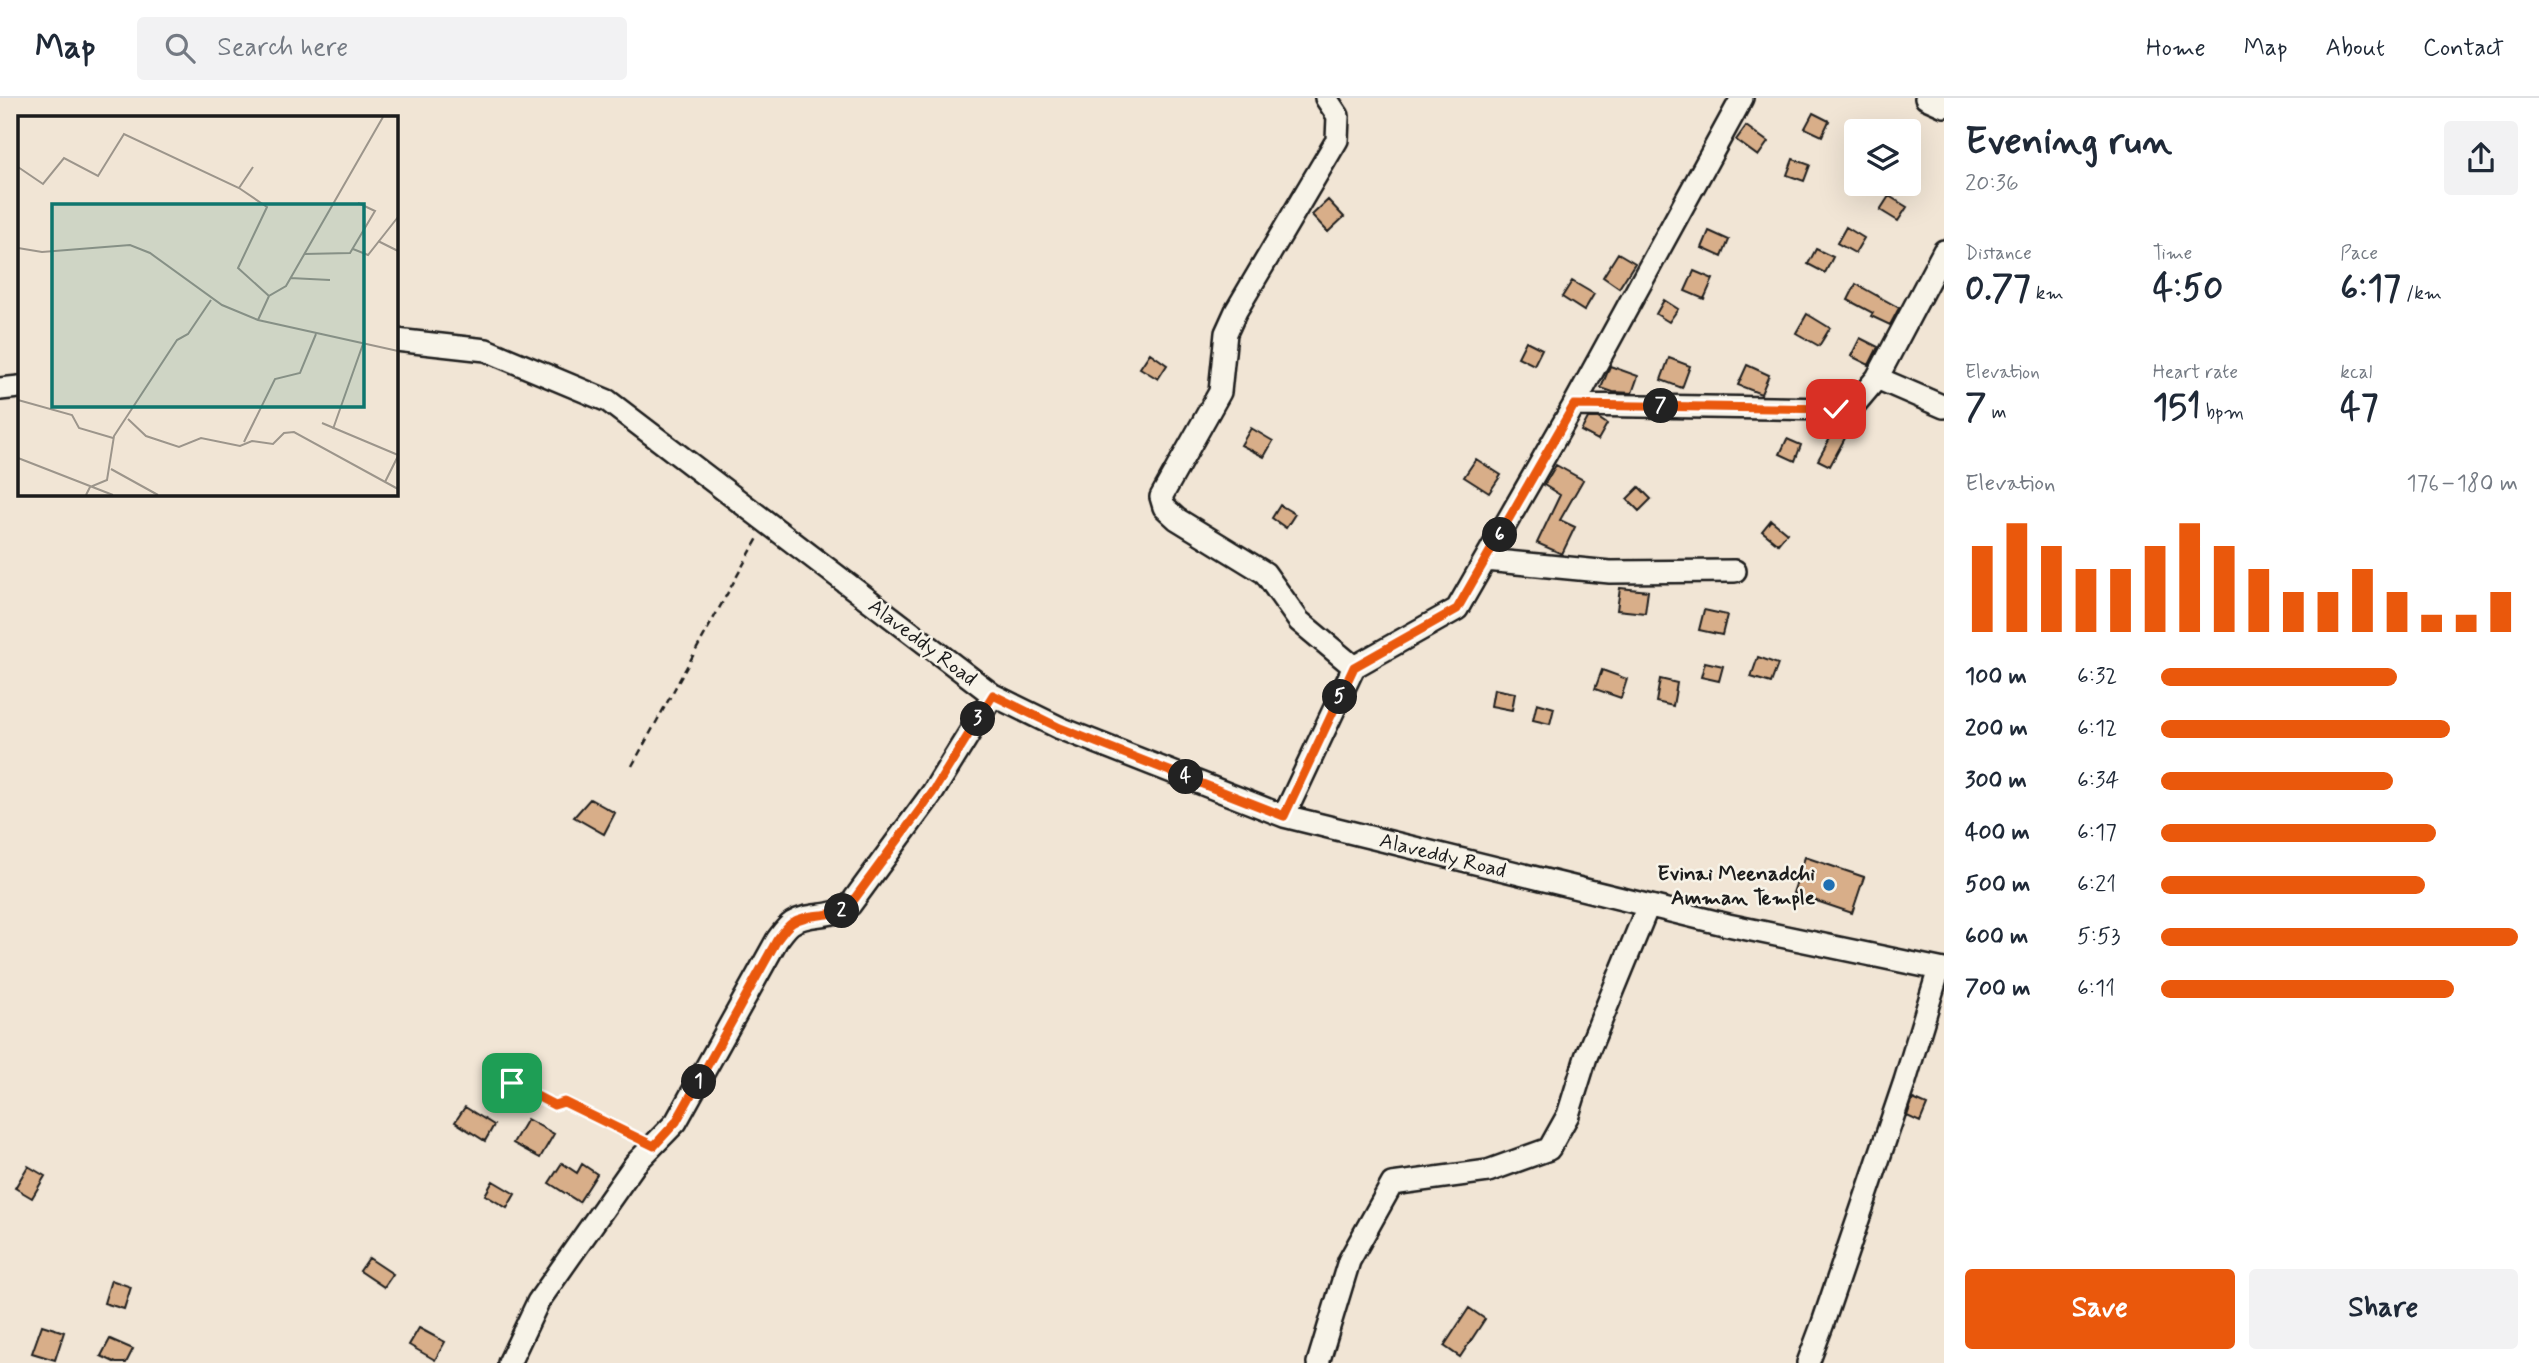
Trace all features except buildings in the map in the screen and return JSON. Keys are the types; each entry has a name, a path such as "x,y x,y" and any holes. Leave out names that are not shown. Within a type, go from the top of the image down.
{"street":[{"path":"1326,98 1338,116 1337,140 1236,311 1226,333 1220,392 1161,497 1164,508 1177,519 1265,573 1299,621 1354,667"},
{"path":"1284,816 1354,667 1457,609 1574,405 1742,98"},
{"path":"1926,98 1944,106"},
{"path":"1574,405 1836,409 1855,404 1877,378 1944,251"},
{"name":"Alaveddy Road","path":"397,340 486,350 608,401 993,695 1060,728 1284,816 1728,926 1942,969"},
{"path":"1877,378 1944,407"},
{"path":"0,389 18,387"},
{"path":"1486,560 1610,572 1735,570"},
{"path":"509,1363 538,1302 635,1164 676,1122 777,940 791,924 810,916 838,914 850,905 933,792 993,695"},
{"path":"1318,1363 1349,1261 1392,1184 1488,1171 1549,1149 1568,1115 1586,1057 1648,906"},
{"path":"1808,1363 1942,969"}],"path":[{"path":"632,766 766,522"},
{"path":"507,1089 512,1083 554,1105 564,1102 654,1146"}],"place":[{"name":"Evinai Meenadchi Amman Temple","path":"1829,885"}],"route":[{"path":"512,1083 554,1105 564,1102 654,1146 676,1122 777,940 791,924 810,916 838,914 850,905 933,792 993,695 1060,728 1284,816 1354,667 1457,609 1574,405 1836,409"}]}
